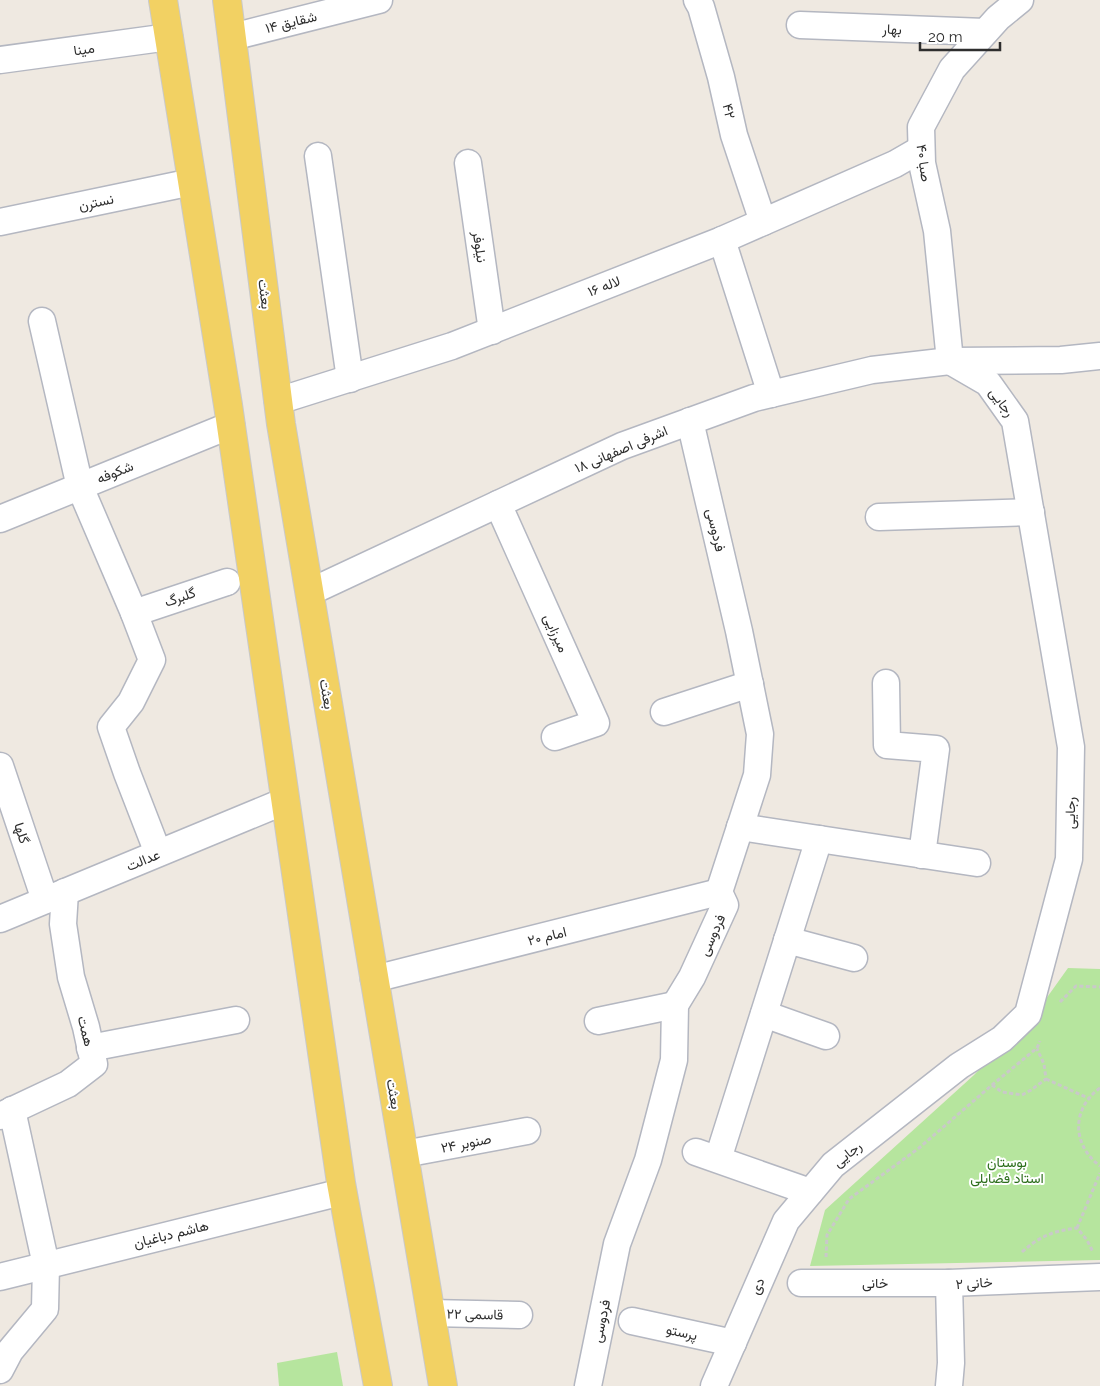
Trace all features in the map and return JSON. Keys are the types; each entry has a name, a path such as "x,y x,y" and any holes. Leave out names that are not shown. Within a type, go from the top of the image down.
{"main road":[{"path":"163,0 231,425 342,1192 378,1386"},
{"name":"بعثت","path":"227,0 278,401 443,1386"}],"street":[{"name":"شقایق ۱۴","path":"232,37 378,0"},
{"name":"۴۲","path":"697,0 701,7 721,76 734,135 763,222"},
{"name":"صبا ۴۰","path":"950,361 937,231 922,163 921,128 952,69 998,18 1020,0"},
{"name":"بهار","path":"800,25 985,32"},
{"name":"مینا","path":"0,60 169,37"},
{"name":"لاله ۱۶","path":"278,401 452,346 492,331 722,240 895,164 922,149"},
{"path":"318,156 350,378"},
{"name":"نیلوفر","path":"468,163 492,331"},
{"name":"نسترن","path":"0,222 192,182"},
{"path":"722,240 771,394"},
{"path":"42,321 80,487 152,660 131,702 111,727 158,853"},
{"name":"اشرفی اصفهانی ۱۸","path":"310,592 622,446 754,398 872,370 950,361 1061,360 1100,356"},
{"name":"رجایی","path":"810,1192 833,1164 959,1066 1002,1039 1028,1014 1069,859 1071,747 1015,421 988,383 950,361"},
{"name":"فردوسی","path":"588,1386 617,1244 648,1160 674,1060 675,1005 692,977 725,905 719,892 757,775 760,734 739,631 690,421"},
{"name":"شکوفه","path":"0,519 231,425"},
{"name":"میرزایی","path":"498,504 596,723 555,737"},
{"path":"879,517 1031,512"},
{"name":"گلبرگ","path":"134,613 227,582"},
{"path":"886,683 887,745 936,750 922,855"},
{"path":"664,712 750,684"},
{"name":"گلها","path":"0,766 55,896"},
{"name":"عدالت","path":"0,919 285,801"},
{"path":"740,827 977,864"},
{"path":"810,1192 707,1156 764,1014 819,839"},
{"name":"امام ۲۰","path":"374,979 719,892"},
{"name":"همت","path":"6,1113 68,1084 94,1064 71,977 63,924 55,896"},
{"path":"787,940 854,958"},
{"path":"598,1021 675,1005"},
{"path":"764,1014 826,1036"},
{"path":"90,1048 236,1020"},
{"path":"0,1370 10,1351 45,1309 46,1265 6,1113"},
{"name":"صنوبر ۲۴","path":"404,1154 527,1131"},
{"name":"هاشم دباغیان","path":"0,1277 342,1192"},
{"name":"دی","path":"714,1386 786,1221 810,1192"},
{"name":"خانی ۲","path":"949,1386 951,1363 949,1283 1094,1268"},
{"name":"خانی","path":"801,1283 949,1283"},
{"name":"قاسمی ۲۲","path":"431,1313 519,1314"},
{"name":"پرستو","path":"632,1321 733,1343"}],"path":[{"path":"1055,1007 1076,986 1100,987"},
{"path":"826,1258 827,1235 849,1199 919,1148 992,1084 1037,1048 1040,1040"},
{"path":"1037,1048 1044,1064 1046,1079"},
{"path":"992,1084 1002,1092 1022,1095 1046,1079"},
{"path":"1046,1079 1088,1098"},
{"path":"1100,1088 1088,1098 1082,1110 1079,1123 1079,1136 1084,1149 1092,1160 1100,1166"},
{"path":"1077,1228 1100,1173"},
{"path":"1022,1252 1036,1241 1059,1230 1077,1228"},
{"path":"1077,1228 1087,1240 1094,1268"},
{"path":"1013,1253 1031,1252"},
{"path":"1084,1252 1094,1268"},
{"path":"1094,1268 1100,1252"}],"green space":[{"name":"بوستان استاد فضایلی","path":"1068,968 1100,969 1100,1260 810,1266 825,1210 974,1075 1043,1003"},
{"path":"337,1352 343,1386 279,1386 277,1363"}]}
